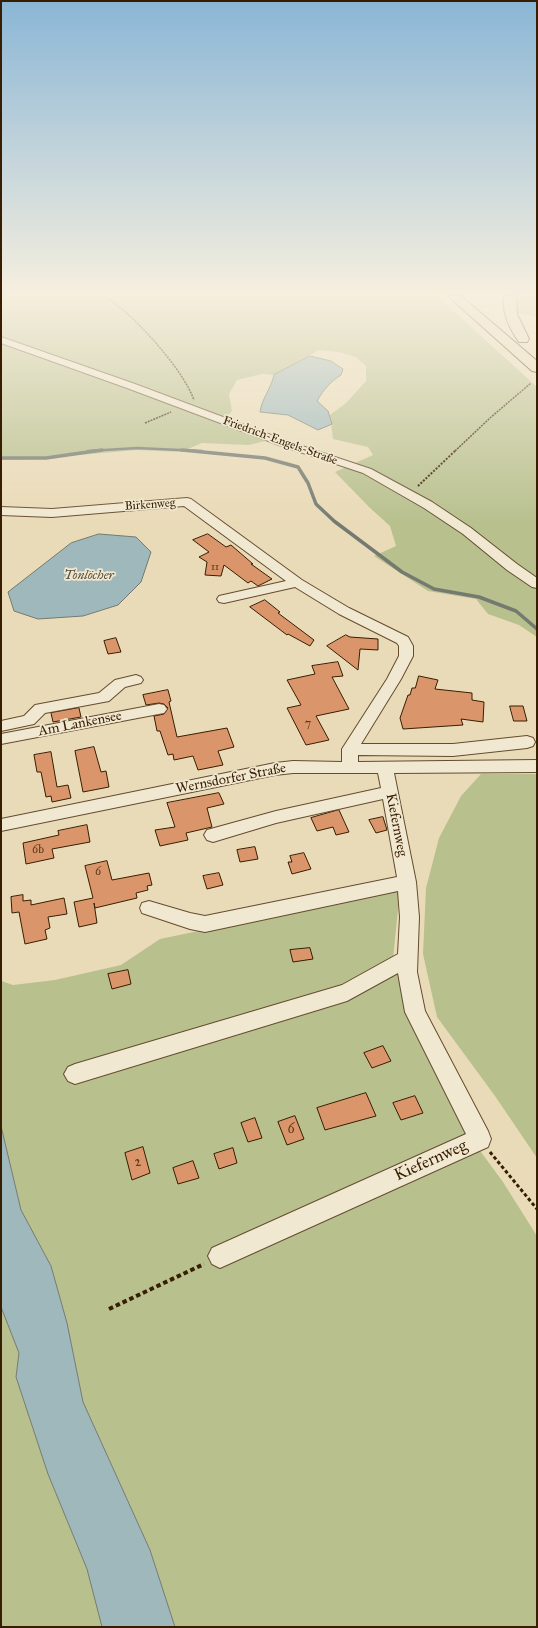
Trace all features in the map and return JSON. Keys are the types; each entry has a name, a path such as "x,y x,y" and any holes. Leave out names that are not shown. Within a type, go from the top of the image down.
{"street":[{"name":"Friedrich-Engels-Straße","path":"91,372 284,443 366,471 428,505 467,531 512,567 537,584"},
{"name":"Birkenweg","path":"1,511 52,513 187,502 297,583 344,611 402,640 406,646 406,656 394,679 350,748"},
{"path":"224,599 297,583"},
{"name":"Am Lankensee","path":"1,726 29,720 40,709 104,697 120,683 136,680"},
{"name":"Am Lankensee","path":"1,739 159,710"},
{"path":"350,768 350,748 453,750 527,742"},
{"name":"Wernsdorfer Straße","path":"1,825 275,769 293,767 350,768 537,766"},
{"name":"Kiefernweg","path":"220,1256 480,1139 415,1012 409,992 407,958 409,918 406,882 397,824 389,792 385,767"},
{"path":"214,835 276,817 389,792"},
{"path":"149,908 160,909 191,923 205,924 406,882"},
{"path":"76,1074 347,992 407,958"}],"path":[{"path":"145,423 192,404 194,399 187,386 176,372"},
{"path":"408,494 490,418 531,383"},
{"path":"480,1139 537,1209"},
{"path":"109,1309 220,1256"}],"green space":[{"path":"1,372 87,372 222,421 247,434 265,441 249,445 202,443 181,452 137,450 21,460 1,460"},
{"path":"95,372 279,372 274,375 262,374 237,380 229,394 232,411 226,418 161,397"},
{"path":"366,372 520,372 537,387 537,637 519,625 488,614 476,599 428,591 374,556 396,546 390,526 335,472 373,455 368,447 333,439 330,415 346,403 366,381"},
{"path":"481,774 537,774 537,1158 495,1096 437,1017 423,954 426,888 439,838 461,796"},
{"path":"400,889 393,959 412,1026 467,1133 503,1182 537,1236 537,1627 175,1627 150,1550 83,1402 67,1323 51,1266 21,1210 1,1126 1,981 13,985 55,980 121,965 160,939"},
{"path":"1,1307 19,1353 16,1377 48,1474 87,1569 102,1627 1,1627"}],"water":[{"path":"280,372 342,372 341,375 328,386 317,401 328,411 332,424 318,430 288,415 260,412 274,375"},
{"name":"Tonlöcher","path":"99,534 136,537 151,552 141,582 118,605 83,616 38,619 14,611 8,592 71,543"},
{"path":"1,1126 21,1210 51,1266 67,1323 83,1402 150,1550 175,1627 102,1627 87,1569 48,1474 16,1377 19,1353 1,1307"}],"building":[{"path":"208,534 226,547 231,545 253,564 251,564 272,579 258,586 251,581 248,583 224,565 221,576 205,575 207,562 199,557 209,552 193,540"},
{"path":"265,600 280,612 278,613 314,640 310,646 288,634 287,635 250,607"},
{"path":"346,635 350,637 378,639 378,650 360,649 358,670 327,646"},
{"path":"116,638 121,652 108,654 104,641"},
{"path":"338,662 343,676 332,677 349,709 316,716 329,740 306,745 287,708 301,705 287,680 315,674 312,666"},
{"path":"419,676 438,680 435,689 472,693 472,700 484,702 483,722 461,719 463,725 403,729 400,718 408,695 410,695 412,688 415,688"},
{"path":"168,690 171,701 169,702 177,737 227,728 234,747 218,751 223,765 198,770 193,756 174,760 173,754 168,755 160,731 157,731 154,716 164,714 168,708 164,704 159,703 146,705 143,695"},
{"path":"510,706 523,706 527,721 514,721"},
{"path":"79,708 81,717 53,722 51,713"},
{"path":"94,747 101,772 106,771 109,787 83,792 75,751"},
{"path":"51,752 57,787 68,785 71,798 52,802 51,796 46,797 41,772 37,772 34,755"},
{"path":"219,793 224,804 207,808 212,827 186,833 188,840 160,846 155,830 175,827 167,803"},
{"path":"339,810 349,832 336,835 333,827 317,831 311,818"},
{"path":"383,817 387,830 376,833 369,820"},
{"path":"87,825 90,842 52,849 54,858 26,864 23,843 59,835 58,831"},
{"path":"255,847 258,859 240,862 237,850"},
{"path":"304,853 311,869 292,874 288,862 292,862 290,856"},
{"path":"107,861 112,880 149,873 152,885 147,886 148,890 136,893 137,898 95,908 94,903 97,923 79,927 74,902 93,898 85,866"},
{"path":"219,873 223,885 207,889 203,876"},
{"path":"23,895 23,901 31,900 31,905 64,898 67,914 48,917 50,928 45,930 47,939 25,944 19,912 12,913 11,897"},
{"path":"310,948 313,959 293,962 290,950"},
{"path":"128,970 131,984 112,989 108,974"},
{"path":"383,1046 391,1061 372,1068 364,1053"},
{"path":"366,1093 376,1116 325,1130 317,1108"},
{"path":"415,1096 423,1113 401,1120 393,1103"},
{"path":"295,1116 304,1139 287,1145 278,1122"},
{"path":"255,1118 262,1138 248,1142 241,1123"},
{"path":"143,1147 150,1173 132,1180 125,1153"},
{"path":"233,1148 237,1163 219,1169 214,1154"},
{"path":"193,1161 199,1178 178,1184 173,1168"}],"waterway":[{"path":"100,450 137,448 184,450"},
{"path":"1,458 46,458 100,450"},
{"path":"88,451 100,450"},
{"path":"184,450 202,451"},
{"path":"184,450 265,458 298,467 308,483 316,504 334,521 402,572 434,589 479,597 516,611 537,629"}]}
